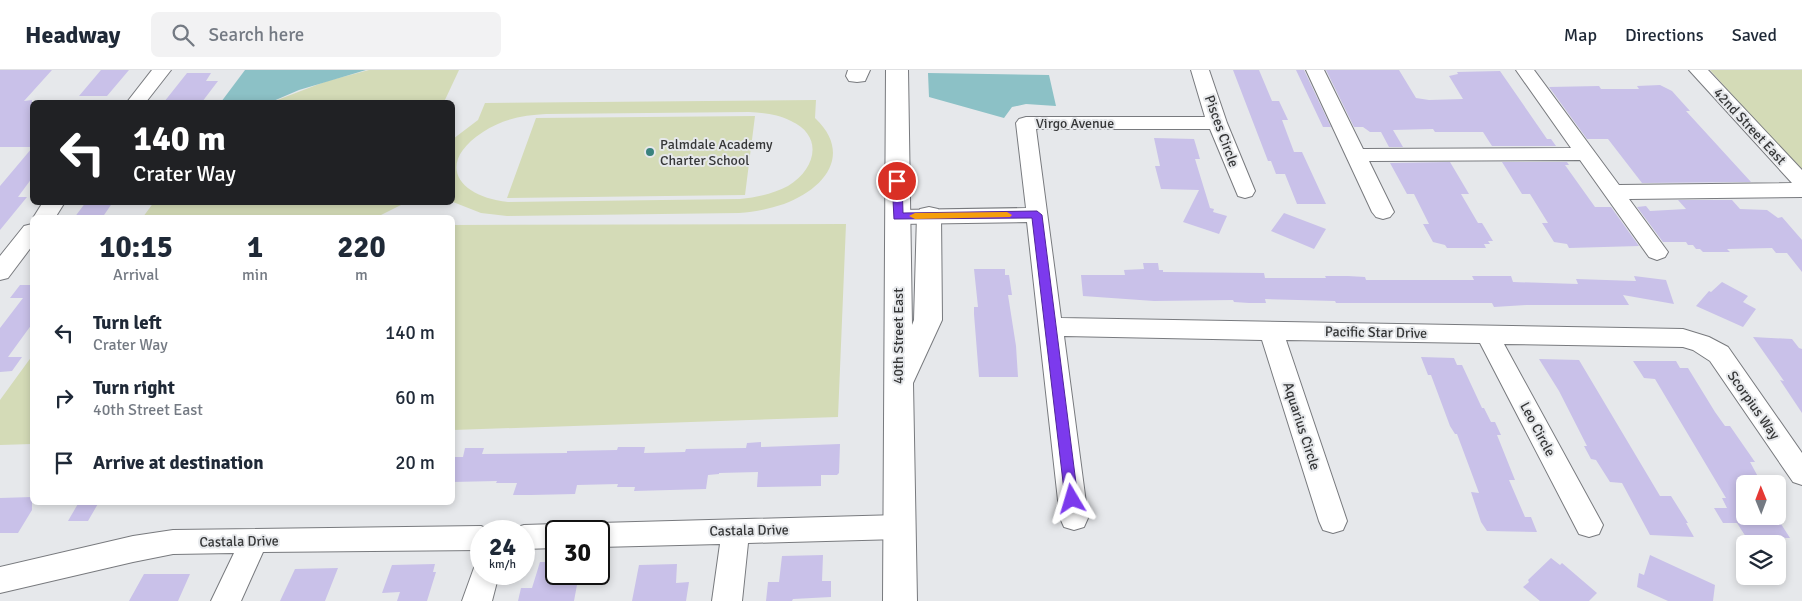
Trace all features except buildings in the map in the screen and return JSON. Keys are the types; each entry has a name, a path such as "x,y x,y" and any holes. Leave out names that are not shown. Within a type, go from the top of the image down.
{"main road":[{"name":"40th Street East","path":"897,70 900,601"},
{"path":"898,385 928,320 929,215"}],"street":[{"path":"138,100 162,70"},
{"name":"Pisces Circle","path":"1200,70 1245,191"},
{"path":"1315,70 1383,212"},
{"path":"1525,70 1657,252"},
{"name":"42nd Street East","path":"1698,70 1802,182"},
{"name":"Virgo Avenue","path":"1037,215 1026,123 1218,122"},
{"path":"1357,155 1585,154"},
{"path":"1613,192 1802,190"},
{"path":"898,216 1037,215 1074,518"},
{"path":"0,272 30,234"},
{"name":"Pacific Star Drive","path":"1050,327 1683,338 1701,343"},
{"name":"Aquarius Circle","path":"1271,331 1333,521"},
{"name":"Leo Circle","path":"1487,334 1589,525"},
{"name":"Scorpius Way","path":"1701,343 1719,354 1802,474"},
{"name":"Castala Drive","path":"610,535 899,527"},
{"path":"727,601 736,530"},
{"name":"Castala Drive","path":"0,580 133,549 173,542 470,538"},
{"path":"226,601 255,540"},
{"path":"477,601 481,585"}],"green space":[{"path":"369,70 459,70 445,100 277,100 327,81"},
{"path":"1710,70 1802,70 1802,173"},
{"path":"816,100 815,118 826,131 832,145 833,157 829,169 822,180 811,189 784,204 756,211 739,213 507,216 481,213 455,203 455,137 478,120 485,103","holes":["749,112 770,114 791,121 801,127 808,135 812,144 812,153 810,162 798,179 788,186 765,195 740,199 508,202 491,199 466,186 459,177 456,167 459,156 468,144 483,132 505,121 530,115"]},
{"path":"755,116 745,195 507,198 536,118"},
{"path":"152,205 401,205 381,215 144,215"},
{"path":"846,224 838,417 455,430 455,225"},
{"path":"30,359 30,444 0,445 0,400"}],"water":[{"path":"245,70 366,70 299,90 276,100 222,100"},
{"path":"928,73 1049,75 1056,106 1026,104 1012,107 1004,118 929,97"}],"slow traffic":[{"path":"915,216 1007,215"}],"place":[{"name":"Palmdale Academy Charter School","path":"650,152"}],"route":[{"path":"897,181 898,216 1037,215 1072,499"}]}
